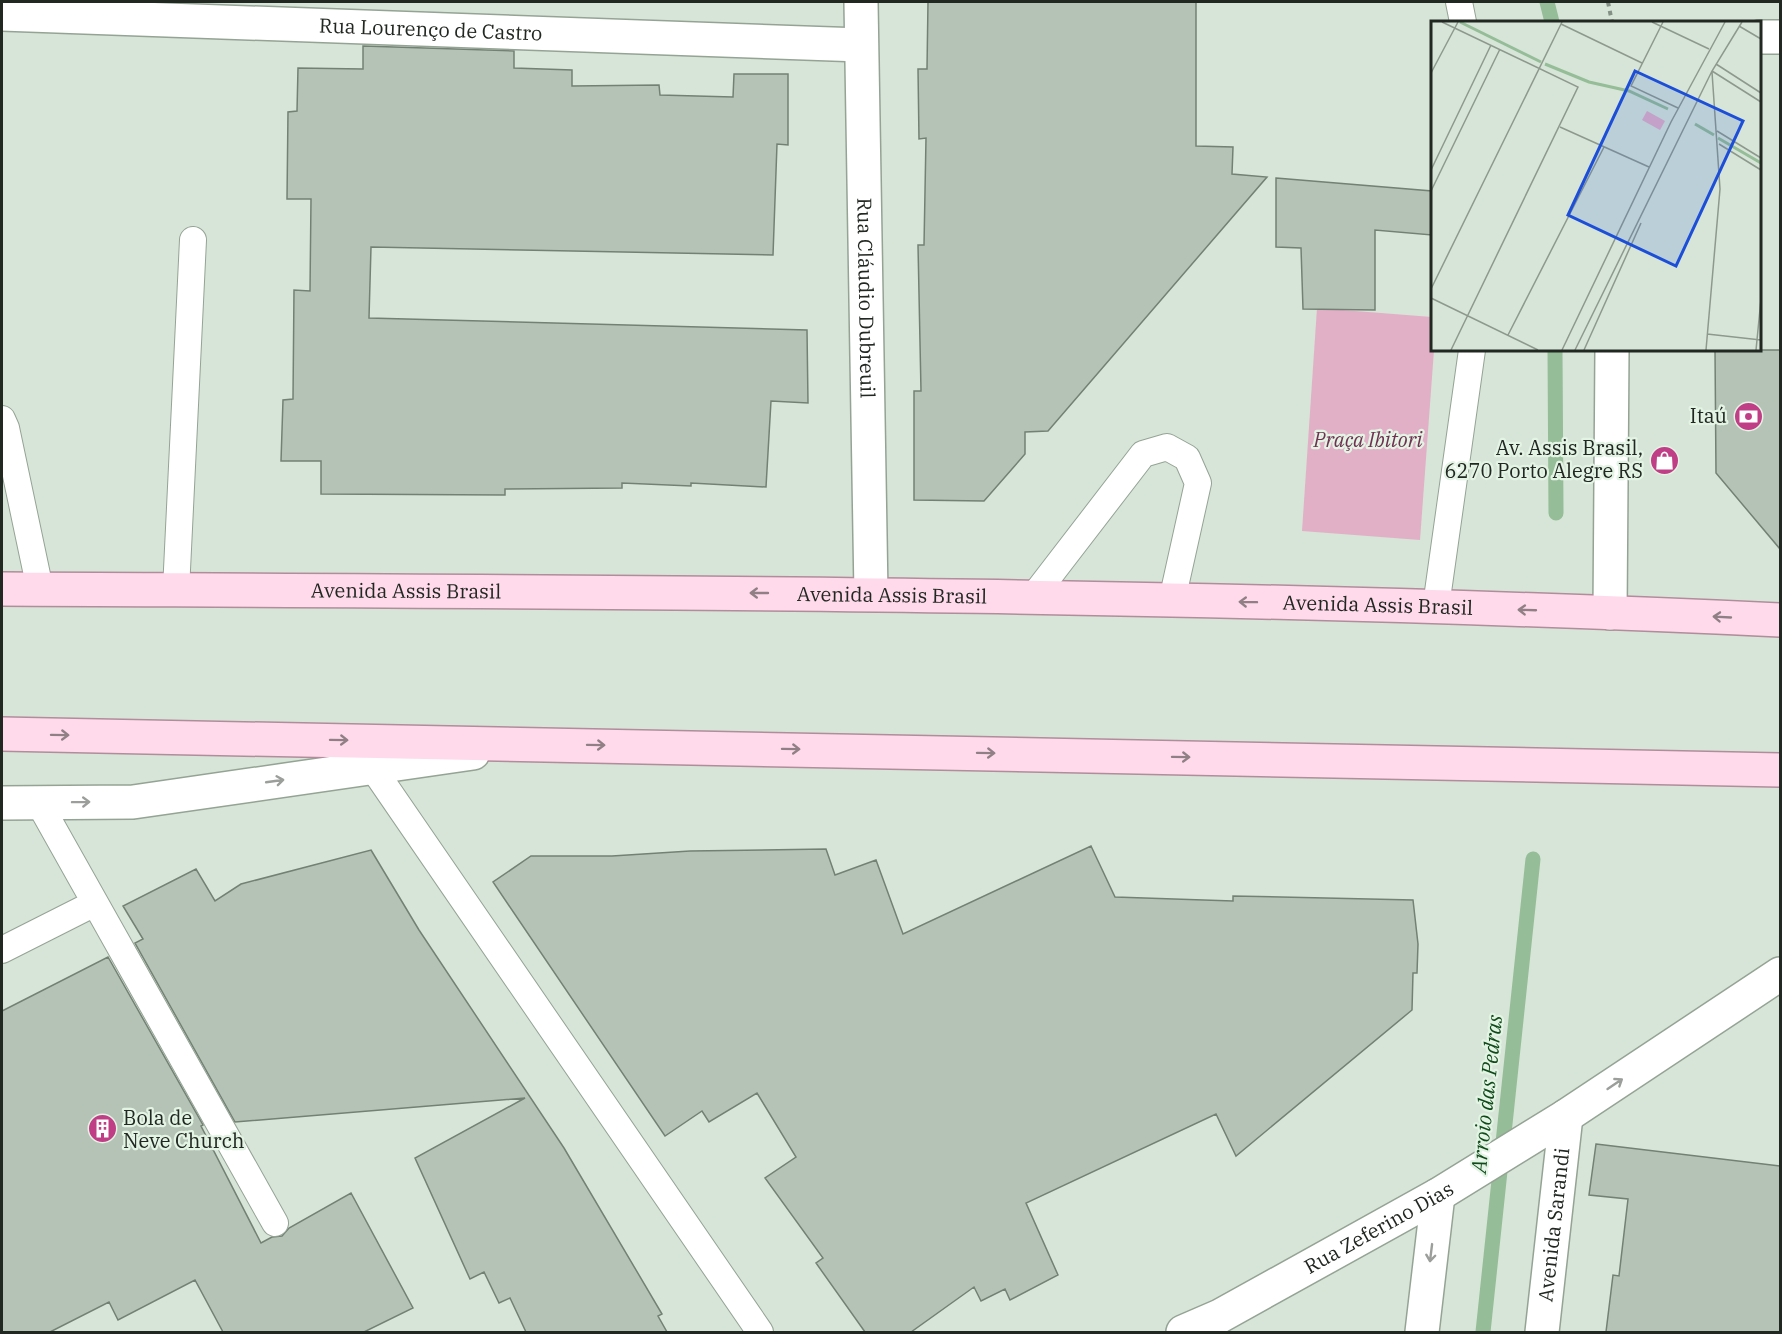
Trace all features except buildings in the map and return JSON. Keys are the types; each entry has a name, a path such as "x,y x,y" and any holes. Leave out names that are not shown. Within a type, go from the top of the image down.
{"main road":[{"name":"Avenida Assis Brasil","path":"2,589 871,594 1436,606 1780,620"},
{"path":"2,734 1780,770"}],"street":[{"name":"Rua Cláudio Dubreuil","path":"861,2 871,594"},
{"name":"Rua Lourenço de Castro","path":"2,14 861,45"},
{"path":"1761,37 1780,37"},
{"path":"1610,613 1612,351"},
{"path":"2,803 133,802 537,744"},
{"name":"Rua Zeferino Dias","path":"1184,1332 1220,1316 1438,1195 1566,1116 1780,974"},
{"name":"Avenida Sarandi","path":"1542,1332 1566,1116"},
{"path":"1422,1332 1438,1195"}],"lane":[{"path":"1459,2 1463,21"},
{"path":"176,590 193,240"},
{"path":"1436,606 1472,351"},
{"path":"2,419 6,428 40,589"},
{"path":"1033,597 1143,454 1167,447 1187,458 1198,483 1172,600"},
{"path":"372,767 760,1332"},
{"path":"39,803 275,1223"},
{"path":"2,950 95,903"}],"path":[{"path":"1608,2 1612,21"}],"green space":[{"name":"Praça Ibitori","path":"1317,308 1431,317 1431,351 1434,351 1420,540 1302,531"}],"waterway":[{"name":"Arroio das Pedras","path":"1547,2 1552,21"},
{"name":"Arroio das Pedras","path":"1555,351 1556,513"},
{"name":"Arroio das Pedras","path":"1483,1332 1533,859"}],"place":[{"name":"Itaú","path":"1748,416"},
{"name":"Av. Assis Brasil, 6270 Porto Alegre RS","path":"1664,460"},
{"name":"Bola de Neve Church","path":"102,1129"}]}
